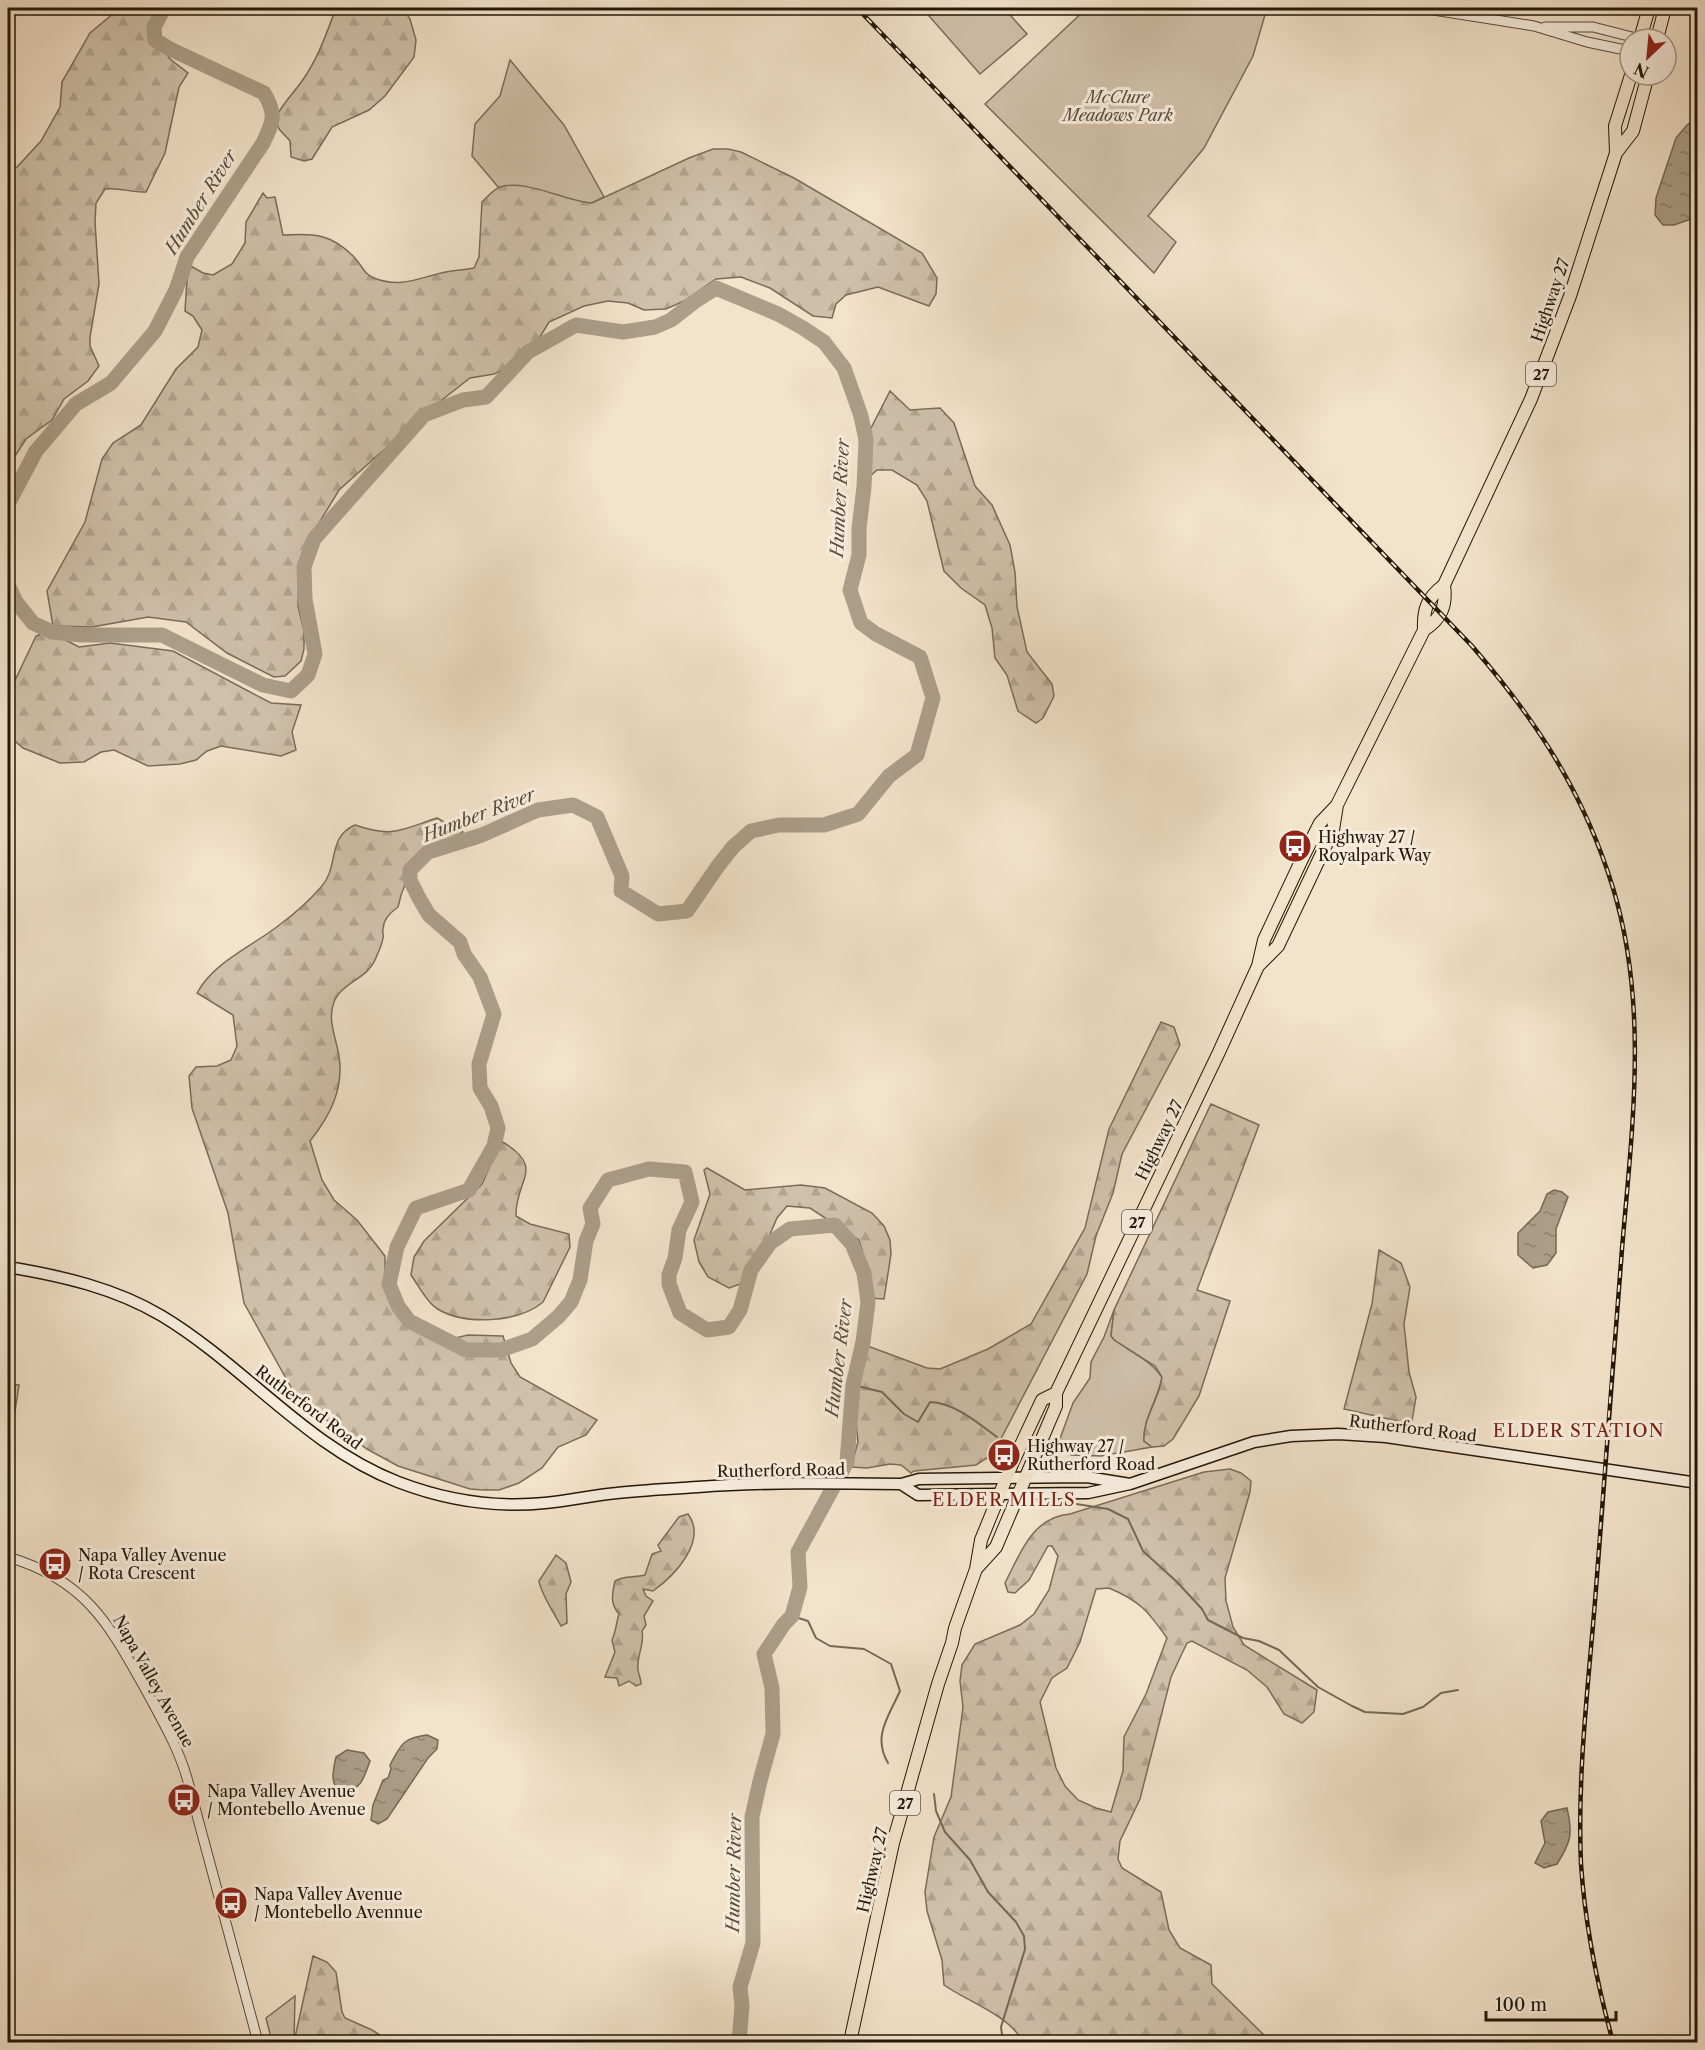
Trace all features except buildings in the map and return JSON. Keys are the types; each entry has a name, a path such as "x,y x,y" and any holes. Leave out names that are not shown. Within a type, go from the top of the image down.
{"main road":[{"path":"1643,27 1649,8"},
{"path":"1660,27 1665,8"},
{"name":"Highway 27","path":"1616,153 1615,126 1627,87"},
{"name":"Highway 27","path":"976,1569 996,1546 1056,1406 1056,1393 1258,966 1278,946 1333,830 1337,805 1424,630 1436,622 1446,600 1444,585 1535,390 1570,296 1616,153 1633,131 1645,87"},
{"name":"Rutherford Road","path":"8,1267 78,1281 145,1307 190,1335 341,1452 381,1474 429,1492 468,1500 516,1504 573,1500 616,1493 729,1485 901,1484 919,1479 1087,1477 1130,1484"},
{"name":"Highway 27","path":"850,2043 893,1843 938,1684 952,1643 954,1628 976,1569 981,1540 1042,1400 1056,1393"},
{"name":"Rutherford Road","path":"901,1484 918,1495 1088,1493 1130,1484 1254,1442 1291,1436 1338,1434 1386,1437 1698,1483"}],"street":[{"path":"1421,8 1534,26 1618,48"},
{"path":"1534,26 1593,27 1618,33"},
{"name":"Napa Valley Avenue","path":"8,1557 30,1563 58,1577 97,1611 110,1627 170,1733 185,1769 258,2043"}],"green space":[{"path":"120,8 165,8 154,16 151,30 170,59 188,73 179,87 165,153 146,192 105,189 96,203 99,284 90,346 99,366 88,381 64,399 52,420 26,439 8,467 8,168 17,167 41,141 60,107 62,82 90,33"},
{"path":"336,8 403,8 410,19 416,40 414,57 385,96 369,110 332,127 312,159 304,161 291,157 290,141 279,129 275,119 313,64"},
{"path":"922,8 1004,8 1027,34 980,74"},
{"name":"McClure Meadows Park","path":"1087,8 1267,8 1253,56 1204,148 1148,216 1176,242 1154,273 985,104"},
{"path":"510,60 564,125 604,197 592,203 579,202 520,186 499,188 472,156 475,124 500,96"},
{"path":"713,149 741,152 794,178 922,253 937,278 936,294 929,306 878,287 846,295 836,304 832,318 813,316 770,288 741,277 716,279 684,301 666,309 644,310 628,303 608,301 584,306 549,322 535,345 519,362 494,374 470,378 424,414 339,490 313,533 299,565 298,606 304,631 304,649 301,661 285,676 274,677 227,653 186,622 148,617 92,627 53,626 47,591 85,522 102,459 113,443 141,425 176,369 198,347 202,330 193,316 185,311 187,279 191,266 203,273 213,275 232,264 245,243 246,222 263,193 267,198 275,197 283,235 305,234 331,240 347,250 371,276 384,281 402,282 474,268 479,257 482,202 500,187 511,185 534,188 592,203"},
{"path":"890,391 910,410 940,408 954,423 975,486 992,505 1010,545 1015,572 1017,607 1027,652 1052,684 1054,696 1043,718 1036,723 1018,711 1007,675 995,658 992,628 985,605 961,588 944,571 927,501 917,485 892,470 877,470 868,478 869,432"},
{"path":"48,631 79,647 110,643 173,651 271,703 301,705 292,732 296,750 281,756 221,746 207,751 196,760 180,764 148,766 114,750 101,752 84,762 60,763 23,748 8,735 10,691 36,636"},
{"path":"437,818 463,832 430,855 414,870 407,880 398,907 384,922 382,943 375,960 366,972 338,995 334,1002 331,1015 339,1056 339,1080 334,1102 324,1122 310,1141 322,1180 334,1200 357,1220 385,1256 385,1270 400,1312 412,1329 438,1342 468,1335 503,1336 511,1363 520,1377 597,1420 586,1435 558,1447 542,1468 519,1483 499,1490 470,1489 398,1466 367,1449 313,1410 292,1389 244,1303 228,1213 192,1108 189,1076 196,1067 217,1066 231,1060 237,1046 233,1015 197,993 204,982 223,964 284,922 322,886 330,870 340,837 346,830 355,825 379,831 397,831"},
{"path":"1161,1022 1174,1027 1180,1045 1122,1154 1113,1193 1096,1236 1087,1274 993,1454 976,1465 911,1473 901,1465 851,1467 858,1442 856,1422 858,1383 865,1345 927,1368 940,1369 988,1349 1031,1324 1085,1228 1109,1129"},
{"path":"1211,1104 1259,1125 1197,1290 1230,1301 1199,1396 1173,1439 1164,1446 1152,1447 1144,1441 1144,1432 1162,1377 1155,1366 1111,1336 1114,1310"},
{"path":"501,1141 515,1150 523,1159 526,1167 516,1216 530,1224 569,1234 570,1247 543,1302 532,1309 506,1318 476,1320 461,1318 432,1305 411,1275 414,1257 424,1241 482,1184"},
{"path":"707,1168 745,1190 801,1185 825,1188 872,1213 884,1226 890,1240 891,1254 884,1299 868,1298 868,1270 859,1240 810,1208 787,1206 777,1218 754,1271 743,1283 729,1288 708,1277 699,1262 694,1240 710,1194 704,1170"},
{"path":"1379,1250 1401,1263 1410,1287 1404,1324 1409,1372 1416,1397 1412,1421 1407,1423 1344,1409 1372,1304"},
{"path":"1114,1310 1111,1336 1151,1365 1162,1377 1144,1433 1144,1441 1152,1447 1101,1456 1071,1455 1058,1444 1073,1403 1090,1378 1091,1362"},
{"path":"8,1384 19,1385 13,1424 8,1423"},
{"path":"1230,1469 1241,1473 1251,1481 1250,1492 1225,1578 1226,1601 1233,1627 1244,1645 1317,1690 1314,1712 1302,1723 1284,1714 1267,1687 1247,1670 1192,1641 1187,1643 1171,1677 1140,1799 1120,1841 1118,1859 1122,1868 1161,1892 1169,1930 1180,1948 1211,1965 1212,1984 1268,2039 1266,2042 1023,2042 1008,2024 944,1985 942,1960 927,1911 925,1892 934,1837 951,1797 963,1707 960,1681 962,1665 975,1644 1020,1625 1034,1614 1049,1590 1058,1556 1052,1546 1048,1546 1029,1580 1015,1593 1008,1592 1005,1583 1022,1549 1046,1522 1204,1472","holes":["1109,1588 1136,1602 1167,1638 1146,1694 1124,1737 1123,1771 1111,1812 1078,1800 1065,1786 1056,1768 1040,1702 1052,1678 1067,1668 1080,1642 1096,1589"]},
{"path":"688,1514 693,1524 694,1535 686,1557 679,1567 653,1591 643,1589 646,1596 653,1601 644,1616 646,1625 642,1631 638,1665 641,1684 636,1686 629,1681 619,1686 617,1678 605,1677 615,1652 612,1640 619,1614 612,1599 615,1581 645,1575 652,1554 661,1551 658,1545 679,1517"},
{"path":"556,1555 566,1563 571,1582 566,1594 567,1623 561,1626 545,1598 539,1581"},
{"path":"313,1956 327,1962 336,1972 345,2018 372,2030 391,2042 294,2042"},
{"path":"295,1996 294,2042 272,2042 266,2018"}],"water":[{"path":"1697,118 1697,217 1674,225 1663,225 1655,215 1656,198 1676,138 1687,125"},
{"path":"1554,1190 1568,1197 1556,1229 1556,1253 1547,1265 1533,1268 1518,1255 1518,1233 1540,1211 1547,1194"},
{"path":"427,1735 438,1740 437,1749 428,1758 387,1819 378,1824 371,1820 373,1805 383,1780 388,1778 390,1765 400,1748 412,1738"},
{"path":"347,1750 364,1753 370,1761 358,1786 342,1794 335,1786 333,1772 336,1757"},
{"path":"1567,1808 1570,1825 1568,1843 1557,1864 1544,1868 1535,1863 1545,1843 1541,1821 1548,1812"}],"waterway":[{"name":"Humber River","path":"8,504 36,451 76,404 111,383 155,331 176,290 187,257 263,143 271,124 271,107 264,93 155,40 154,27 164,8"},
{"name":"Humber River","path":"8,585 16,602 33,623 52,632 81,635 162,635 263,685 291,691 308,675 315,654 305,599 304,567 314,539 424,415 463,400 486,397 528,352 576,325 623,332 655,327 671,320 716,288 778,314 803,328 824,342 844,368 861,416 866,440 859,555 850,590 861,623 876,634 920,657 933,698 917,755 889,776 858,814 824,825 779,825 751,831 733,847 687,911 658,914 621,891 622,876 597,817 573,805 538,810 482,835 428,852 410,870 410,880 429,915 460,942 464,954 480,977 494,1014 479,1064 480,1088 491,1106 498,1128 494,1146 469,1190 416,1208 397,1247 389,1284 398,1306 409,1321 466,1350 501,1350 532,1339 558,1317 571,1302 580,1280 586,1241 593,1224 590,1208 608,1180 649,1169 685,1172 692,1202 679,1230 669,1284 680,1313 707,1330 729,1327 740,1310 751,1270 770,1243 790,1229 835,1225 852,1244 864,1273 868,1302 863,1342 853,1385 847,1462 798,1552 800,1587 792,1616 764,1654 772,1688 773,1734 752,1817 753,1943 740,1987 742,2006 739,2042"},
{"path":"853,1385 882,1392 904,1414 918,1422 930,1402 939,1403 966,1415 997,1437"},
{"path":"1070,1503 1108,1509 1128,1519 1143,1551 1177,1582 1202,1609 1208,1620 1243,1638 1259,1641 1279,1650 1318,1687 1352,1706 1365,1712 1403,1714 1423,1707 1441,1693 1458,1690"},
{"path":"792,1616 808,1621 816,1638 830,1646 864,1649 891,1664 900,1691 887,1718 882,1735 883,1753 888,1763"},
{"path":"934,1794 936,1811 945,1832 970,1860 988,1892 1016,1922 1024,1936 1025,1949 1001,2027 1003,2042"}],"railway":[{"path":"857,8 1472,646 1538,730 1573,789 1601,853 1624,932 1631,977 1635,1068 1630,1159 1584,1726 1580,1830 1585,1909 1597,1976 1613,2042"}],"place":[{"name":"Highway 27 / Royalpark Way","path":"1295,846"},
{"name":"Highway 27 / Rutherford Road","path":"1004,1455"},
{"name":"Napa Valley Avenue / Rota Crescent","path":"55,1564"},
{"name":"Napa Valley Avenue / Montebello Avenue","path":"184,1800"},
{"name":"Napa Valley Avenue / Montebello Avennue","path":"231,1903"}],"district":[{"name":"ELDER STATION","path":"1579,1431"},
{"name":"ELDER MILLS","path":"1004,1500"}]}
